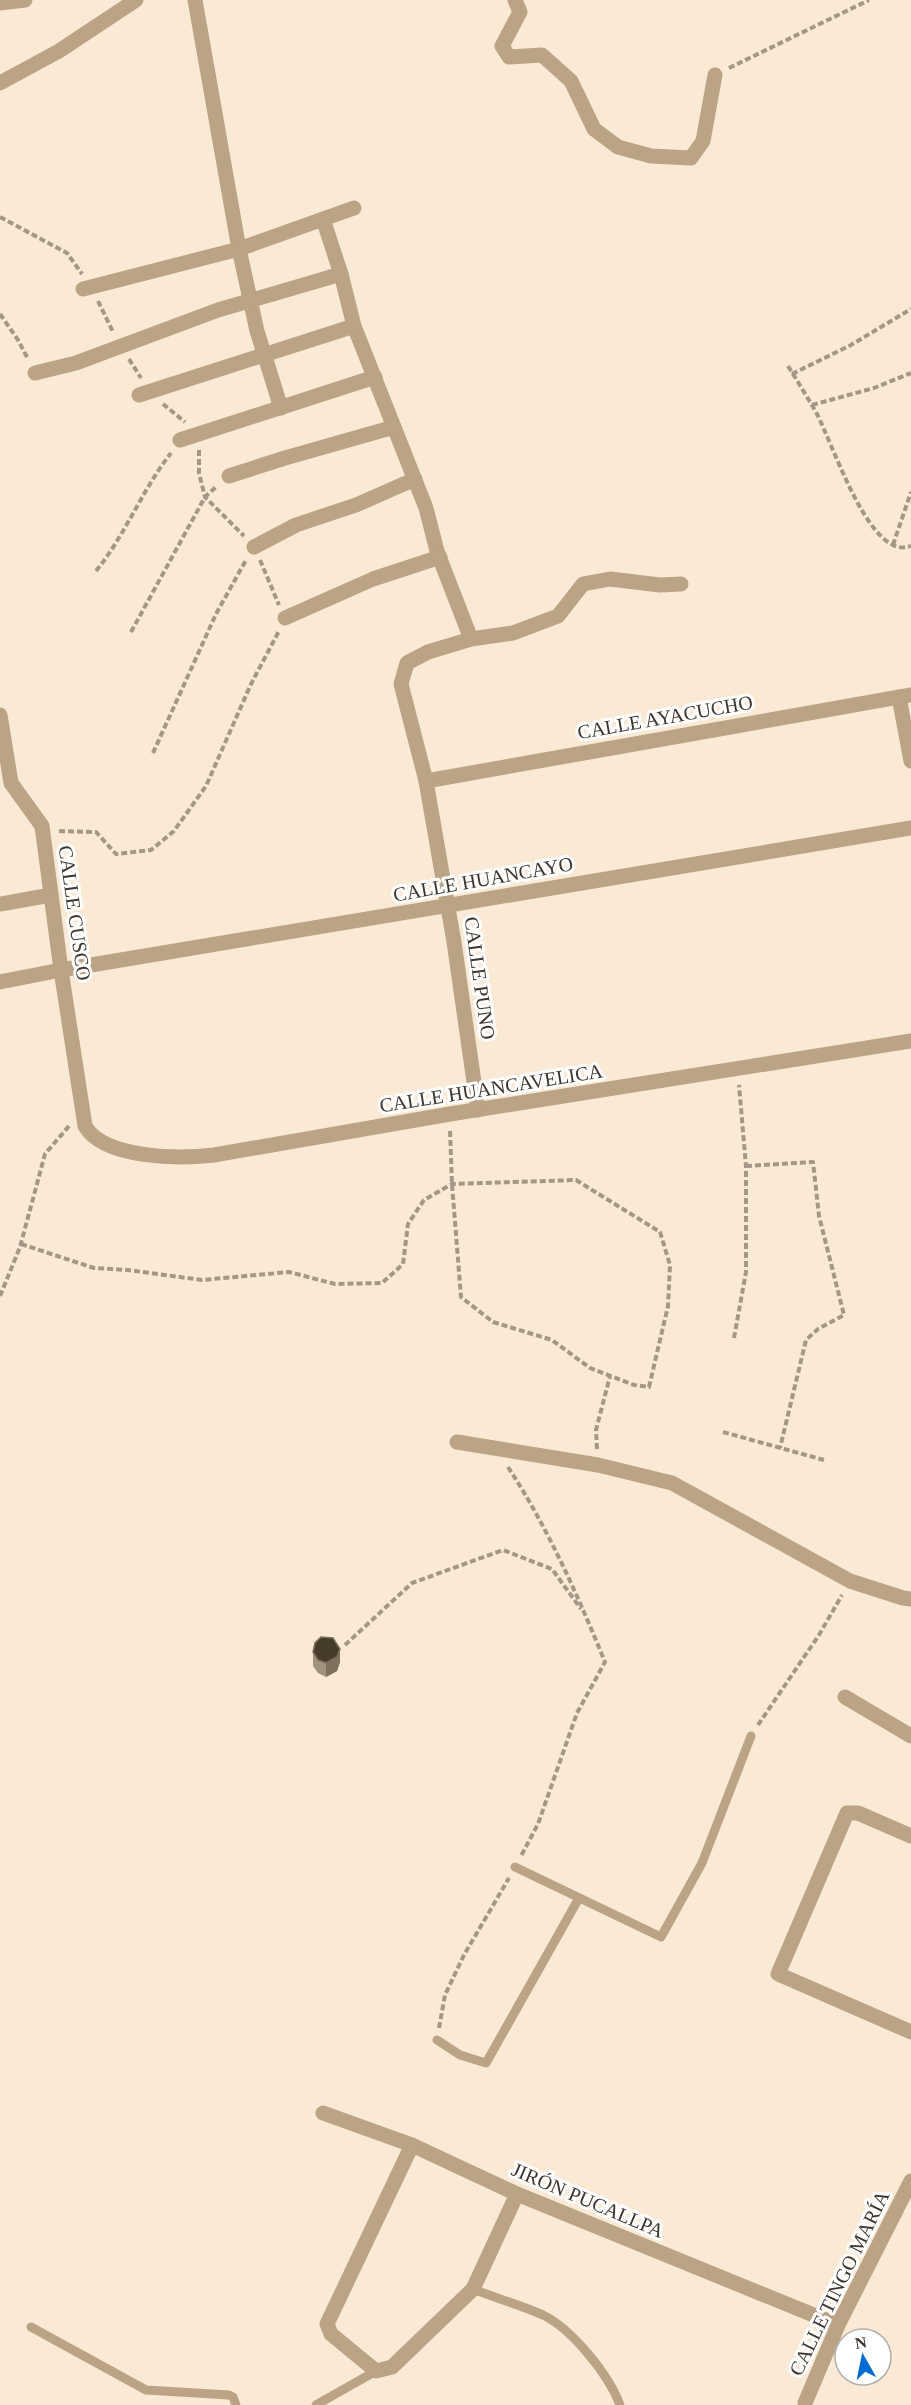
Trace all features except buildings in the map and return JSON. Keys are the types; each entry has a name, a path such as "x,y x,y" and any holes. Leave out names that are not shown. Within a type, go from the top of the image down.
{"street":[{"path":"0,3 25,0"},
{"path":"0,82 59,51 136,0"},
{"path":"195,0 238,249 264,355 282,408"},
{"path":"515,0 520,12 502,46 509,57 542,55 571,81 594,129 618,147 651,156 691,158 704,141 715,75"},
{"path":"83,289 238,249 354,208"},
{"path":"323,219 341,274 354,326 426,508 440,557 471,639 513,633 558,616 583,584 610,579 660,585 681,584"},
{"path":"34,374 76,363 218,310 341,274"},
{"path":"139,395 354,326"},
{"path":"180,440 375,377"},
{"path":"229,476 394,427"},
{"path":"254,547 296,525 356,505 415,479"},
{"path":"285,618 373,579 440,557"},
{"name":"CALLE PUNO","path":"471,639 428,652 407,663 401,684 426,781 448,906 478,1110"},
{"path":"905,696 911,761"},
{"name":"CALLE AYACUCHO","path":"426,781 905,696"},
{"name":"CALLE CUSCO","path":"0,715 11,783 42,826 44,834 61,970 85,1125"},
{"name":"CALLE HUANCAYO","path":"0,982 911,828"},
{"path":"0,904 51,896"},
{"name":"CALLE HUANCAVELICA","path":"85,1125 94,1137 102,1142 134,1152 198,1157 450,1114 911,1041"},
{"path":"457,1442 598,1465 672,1483 850,1581 911,1599"},
{"path":"844,1697 911,1736"},
{"path":"911,1836 858,1813 849,1812 778,1975 911,2032"},
{"name":"JIRÓN PUCALLPA","path":"323,2113 412,2145 517,2194 838,2325"},
{"path":"412,2145 327,2324 331,2334 376,2371 392,2367 473,2289 517,2194"},
{"name":"CALLE TINGO MARÍA","path":"805,2404 838,2325 911,2181"}],"lane":[{"path":"515,1867 661,1937 702,1863 751,1736"},
{"path":"437,2040 460,2055 486,2063 579,1898"},
{"path":"473,2289 544,2316 573,2338 613,2386 621,2405"},
{"path":"31,2327 146,2390 221,2393 234,2397 236,2405"},
{"path":"316,2405 376,2371"}],"path":[{"path":"715,75 869,0"},
{"path":"792,374 851,345 911,309"},
{"path":"0,314 18,340 34,374"},
{"path":"788,366 812,405 849,485 874,528 893,545 905,548 911,546"},
{"path":"812,405 874,388 911,373"},
{"path":"96,571 115,548 154,474 180,440"},
{"path":"131,632 205,497 229,476"},
{"path":"893,545 911,492"},
{"path":"153,753 216,614 254,547"},
{"path":"44,834 63,830 96,832 116,854 151,850 174,831 206,786 250,684 285,618"},
{"path":"734,1338 746,1272 746,1166 737,1069"},
{"path":"0,1296 21,1244 45,1154 83,1110"},
{"path":"21,1244 94,1268 202,1280 289,1272 335,1284 382,1283 403,1264 408,1224 424,1200 452,1184 576,1180 660,1232 670,1265 668,1306 650,1387 634,1385 590,1368 552,1340 494,1322 461,1297 452,1184 450,1114"},
{"path":"746,1166 813,1162 819,1216 844,1315 818,1329 806,1340 780,1448"},
{"path":"598,1465 596,1430 610,1376"},
{"path":"723,1432 824,1460"},
{"path":"437,2040 445,1995 464,1955 538,1824 577,1713 605,1662 533,1505 495,1447"},
{"path":"345,1645 412,1583 503,1550 552,1569 584,1612"},
{"path":"751,1736 819,1635 850,1581"}]}
